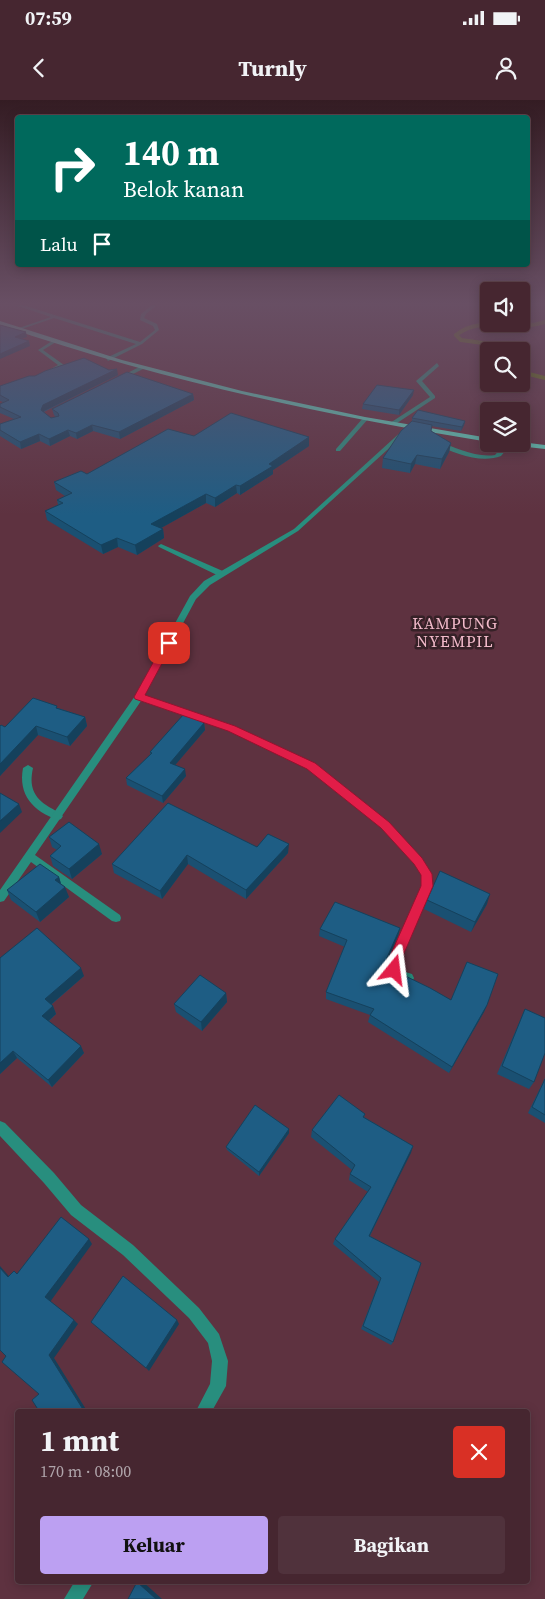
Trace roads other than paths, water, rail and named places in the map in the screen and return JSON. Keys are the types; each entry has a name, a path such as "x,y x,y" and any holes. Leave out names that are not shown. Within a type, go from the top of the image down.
{"main road":[{"path":"169,375 272,400 392,424 480,438"},
{"path":"530,445 545,446"}],"street":[{"path":"116,380 127,375"},
{"path":"392,424 433,397 419,380 425,375"},
{"path":"338,450 366,419"},
{"path":"0,898 139,697 193,598 207,583 296,530 409,427"},
{"path":"435,431 434,439 438,444 482,456 496,456 502,452"},
{"path":"161,546 222,574"},
{"path":"139,697 232,729 311,766 385,825 418,861 426,874 427,886 393,965 398,974 420,984"},
{"path":"28,768 24,782 30,795 42,808 58,816"},
{"path":"30,856 116,918"},
{"path":"0,1127 50,1178 76,1210 128,1250 194,1313 214,1339 220,1361 218,1386 205,1409"},
{"path":"73,1599 83,1584"}],"waterway":[{"path":"533,375 545,378"}],"district":[{"name":"KAMPUNG NYEMPIL","path":"455,632"}]}
